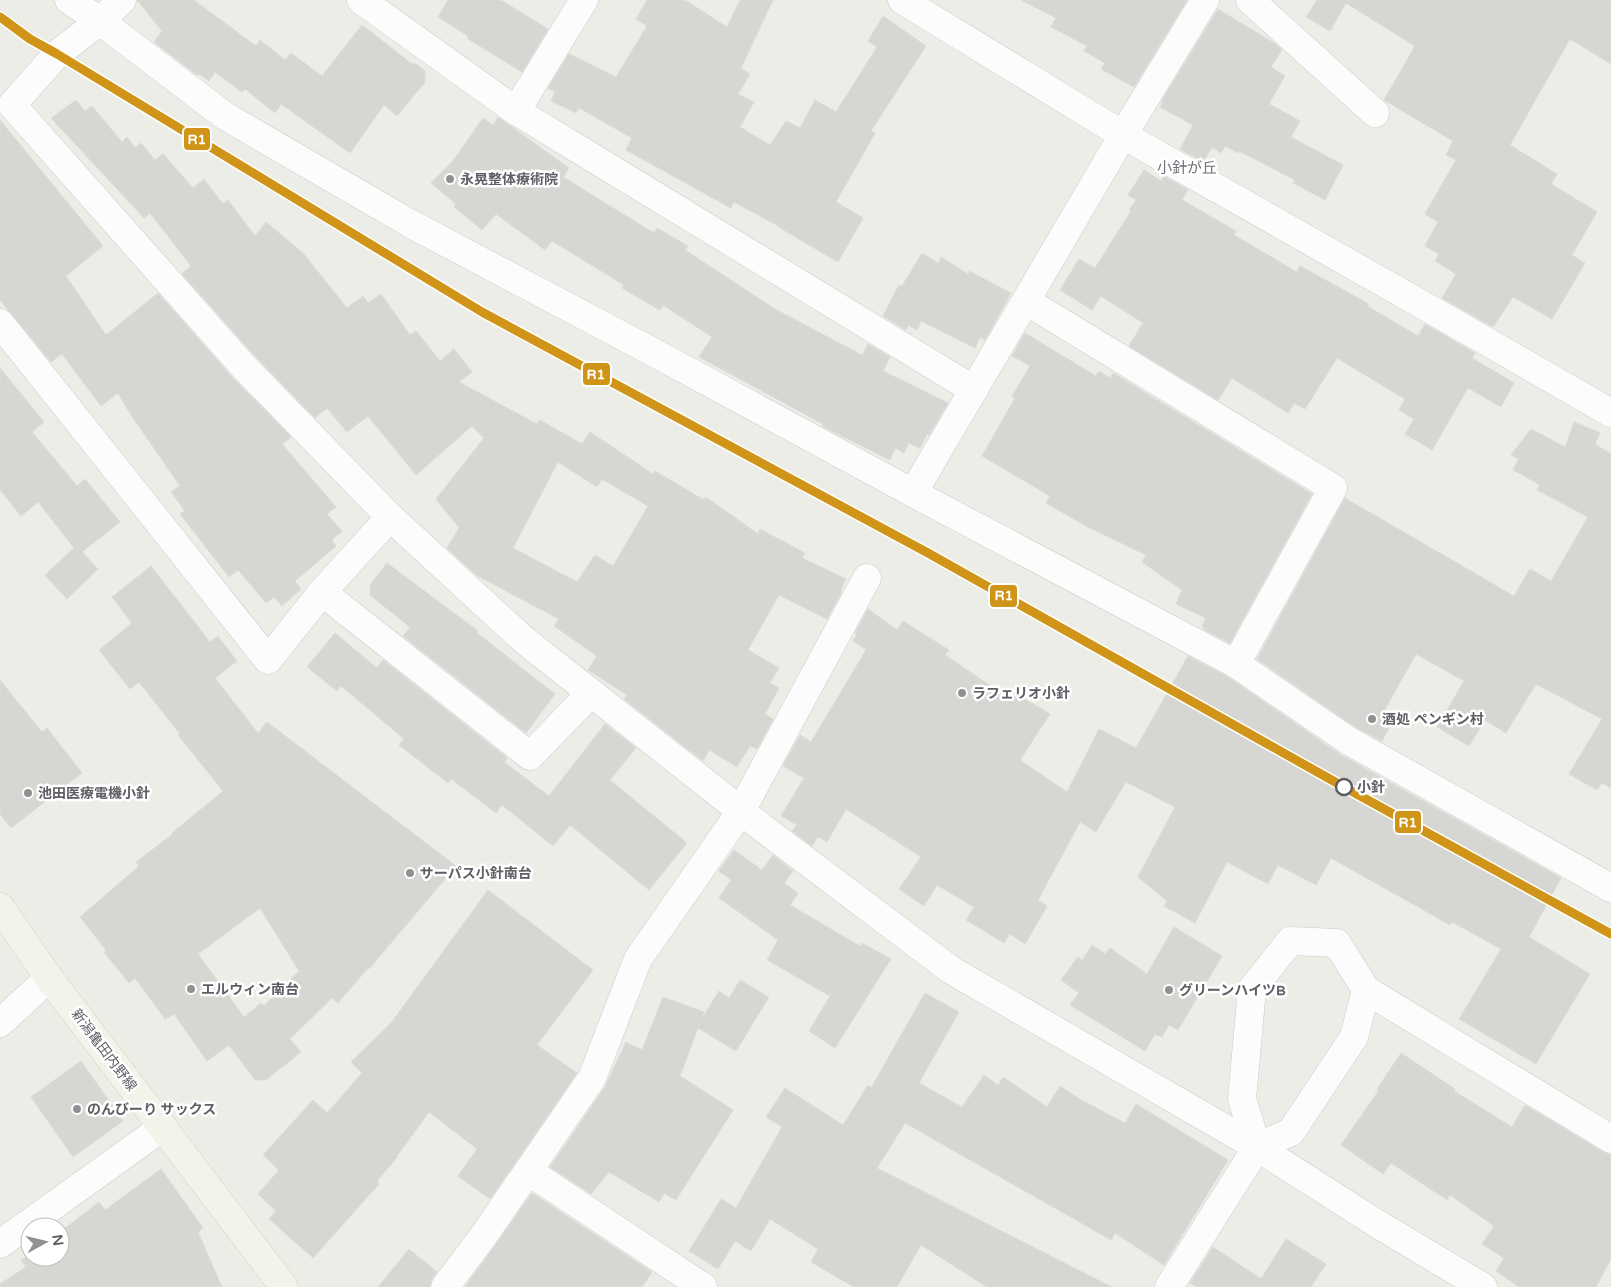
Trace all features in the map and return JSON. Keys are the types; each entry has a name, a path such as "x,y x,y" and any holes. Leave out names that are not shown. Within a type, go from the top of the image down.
{"main road":[{"name":"新潟亀田内野線","path":"0,907 49,978 284,1287"}],"street":[{"path":"69,0 100,21 225,116 411,224 1236,664 1349,741 1611,888"},
{"path":"122,0 100,21 57,54 6,110 244,367 390,517 524,640 741,811 951,970 1257,1147 1482,1287"},
{"path":"516,111 584,0"},
{"path":"902,0 1122,135 1611,413"},
{"path":"913,493 1122,135 1205,0"},
{"path":"1250,0 1374,113"},
{"path":"370,3 516,111 974,390"},
{"path":"1026,301 1333,488 1236,664"},
{"path":"0,323 268,660 322,592 390,517"},
{"path":"445,1287 592,1078 638,959 741,811 867,578"},
{"path":"322,592 530,756 591,693"},
{"path":"1257,1147 1242,1100 1252,989 1290,941 1338,943 1366,990 1611,1138"},
{"path":"0,1023 49,978"},
{"path":"1169,1287 1257,1147 1292,1132 1354,1037 1366,990"},
{"path":"0,1244 163,1127"},
{"path":"528,1171 703,1287"}],"building":[{"path":"137,0 194,0 256,46 260,40 285,60 291,53 322,76 362,25 412,64 416,64 425,71 425,82 397,116 384,105 350,153 281,104 275,113 245,89 242,92 215,72 209,81 199,74 197,75 154,42 162,31"},
{"path":"448,0 501,0 548,29 522,72 468,39 468,36 438,17"},
{"path":"647,0 685,0 727,27 740,0 773,0 741,68 750,74 738,94 754,102 740,127 770,145 786,121 800,128 815,100 836,112 877,47 868,41 883,16 926,46 871,131 875,133 836,202 863,218 838,262 734,202 731,208 626,150 632,138 579,108 576,113 551,101 555,92 548,88 569,54 616,77 647,26 636,19"},
{"path":"1021,0 1187,0 1134,87 1101,69 1105,63 1084,51 1087,46 1051,27 1056,18"},
{"path":"1317,0 1611,0 1611,64 1570,39 1510,145 1557,174 1551,184 1597,212 1572,255 1585,263 1552,319 1513,297 1493,327 1442,298 1456,274 1435,261 1439,254 1425,246 1438,222 1425,214 1456,160 1446,155 1453,141 1384,100 1415,46 1346,3 1330,31 1306,17"},
{"path":"1218,9 1274,43 1282,50 1271,67 1285,76 1269,104 1300,121 1291,137 1343,165 1325,200 1293,183 1295,180 1239,151 1238,153 1225,146 1221,153 1212,147 1203,162 1180,149 1193,125 1160,107 1163,103 1161,102"},
{"path":"76,100 85,111 92,106 122,142 127,137 135,148 141,143 155,160 163,154 193,188 204,179 223,204 228,200 255,236 266,222 303,253 347,308 363,296 368,303 381,294 410,335 416,331 440,361 454,349 472,372 459,382 537,424 540,420 582,444 590,432 653,474 655,471 704,500 706,497 758,534 760,529 805,553 802,558 846,579 842,591 827,619 779,595 748,650 779,668 770,683 779,688 765,714 773,719 757,749 750,746 737,767 709,750 703,761 624,699 627,695 588,670 597,656 554,626 559,619 476,575 447,548 459,528 436,499 484,438 472,426 416,475 368,416 347,432 327,408 315,418 255,356 182,274 191,266 150,213 144,218 51,118","holes":["558,462 597,487 602,479 648,506 613,566 595,555 577,582 513,548"]},
{"path":"498,117 569,168 563,177 654,233 657,228 688,246 685,250 775,309 862,355 868,344 890,357 883,371 948,403 920,448 909,443 904,453 895,448 890,460 822,426 823,424 699,357 712,337 663,305 660,310 622,288 624,285 552,241 545,250 496,214 482,230 454,207 456,204 431,183 453,161 483,118 493,125"},
{"path":"0,120 103,246 66,276 106,335 158,293 232,377 291,437 282,444 336,507 327,514 342,531 332,540 336,546 295,581 301,589 282,606 274,597 266,603 238,570 229,577 180,514 185,511 171,492 180,486 118,393 101,406 62,354 51,362 0,300"},
{"path":"1144,170 1161,181 1164,176 1188,190 1182,200 1236,231 1234,235 1297,272 1300,266 1369,304 1367,306 1418,336 1425,324 1475,353 1472,358 1514,383 1501,407 1468,388 1432,450 1405,434 1414,419 1399,410 1405,399 1337,358 1305,409 1294,403 1288,413 1232,378 1218,400 1129,346 1143,323 1101,296 1092,310 1060,290 1079,259 1095,268 1131,211 1129,210 1136,200 1128,195"},
{"path":"922,253 938,263 941,257 968,274 969,271 1011,293 985,340 980,337 975,348 921,321 917,330 908,325 906,330 883,316 899,285 902,286"},
{"path":"1025,333 1096,376 1099,371 1110,378 1113,373 1312,494 1230,643 1203,629 1204,627 1202,626 1206,618 1176,604 1182,590 1142,562 1146,555 1086,526 1046,503 1050,496 982,456 1015,398 1012,396 1030,366 1012,356"},
{"path":"0,368 44,422 32,432 77,486 85,479 120,522 82,552 98,569 67,599 45,575 74,548 38,502 21,516 0,490"},
{"path":"1574,422 1600,433 1595,444 1611,454 1611,788 1602,783 1597,790 1569,774 1602,719 1536,684 1506,733 1485,720 1469,746 1437,727 1464,681 1416,654 1384,711 1395,717 1382,741 1357,728 1257,659 1345,498 1514,596 1530,569 1551,581 1588,517 1537,490 1540,485 1513,470 1519,459 1511,455 1531,429 1565,447"},
{"path":"387,563 478,631 477,633 555,694 526,733 403,636 410,627 370,595 370,585"},
{"path":"151,566 210,642 218,636 237,661 215,678 258,733 267,722 456,866 338,1003 332,998 290,1039 301,1052 266,1080 255,1080 229,1045 207,1061 174,1014 165,1019 135,978 129,983 104,952 106,950 80,917 139,866 136,862 173,834 223,791 139,682 130,689 99,650 132,623 112,597","holes":["260,908 299,971 264,1006 261,1003 244,1017 198,954"]},
{"path":"868,609 897,630 903,621 949,650 945,655 1007,697 1011,691 1050,714 1020,760 1067,792 1099,729 1136,748 1188,656 1228,677 1341,755 1561,878 1529,937 1590,974 1536,1064 1459,1019 1501,949 1452,922 1450,925 1331,858 1316,885 1278,865 1268,884 1227,862 1195,923 1164,906 1167,901 1138,877 1175,807 1126,782 1096,832 1080,822 1038,900 1047,906 1025,944 1010,934 1004,943 966,920 974,907 937,885 924,906 899,889 921,857 846,809 827,842 818,837 812,846 792,831 797,825 781,816 804,778 783,766 800,735 811,742 866,650 853,641 857,634 855,633"},
{"path":"335,633 377,668 383,660 507,758 504,762 549,796 605,724 636,748 610,780 687,843 649,890 570,825 553,846 502,805 496,813 451,779 448,783 399,745 404,739 341,686 337,691 307,667"},
{"name":"池田医療電機小針","path":"0,680 42,732 47,728 82,773 11,828 0,814"},
{"path":"734,850 762,870 773,855 793,871 784,883 798,893 790,905 860,946 862,943 891,959 835,1048 809,1031 830,996 767,960 778,940 719,898 731,880 719,871"},
{"path":"488,890 593,970 537,1045 577,1073 490,1199 458,1176 477,1149 429,1112 398,1156 377,1181 379,1184 313,1258 269,1219 276,1211 258,1194 279,1170 263,1155 313,1100 327,1113 362,1073 351,1062 391,1023"},
{"path":"1174,927 1222,956 1178,1030 1169,1025 1162,1037 1155,1034 1145,1051 1070,1005 1079,993 1061,980 1078,957 1082,960 1092,945 1105,954 1110,948 1147,974"},
{"path":"740,980 769,997 736,1051 698,1028 680,1076 733,1110 676,1200 664,1193 659,1202 609,1172 591,1194 550,1167 605,1087 626,1042 642,1050 663,997 704,1012 701,1020 719,991 729,998"},
{"path":"925,993 959,1012 919,1083 962,1107 984,1075 998,1085 1003,1077 1047,1107 1060,1086 1081,1100 1125,1123 1136,1104 1228,1160 1164,1265 1115,1233 1111,1240 905,1123 877,1168 1112,1287 987,1287 921,1245 897,1287 854,1287 811,1262 818,1249 770,1219 751,1251 735,1241 718,1269 689,1251 721,1199 736,1208 782,1127 766,1117 785,1088 843,1125 868,1085 871,1088"},
{"path":"1401,1053 1455,1089 1454,1091 1512,1127 1525,1105 1611,1155 1611,1259 1596,1287 1519,1287 1496,1271 1504,1258 1482,1244 1494,1226 1450,1195 1447,1200 1391,1163 1383,1174 1341,1145 1379,1090 1377,1089"},
{"name":"のんびーり サックス","path":"81,1061 123,1121 73,1157 31,1097"},
{"path":"161,1169 203,1228 198,1232 222,1287 0,1287 0,1284 26,1267 70,1267 70,1224 99,1202 105,1210"},
{"path":"532,1193 652,1272 642,1287 465,1287"},
{"path":"1286,1239 1326,1264 1311,1287 1197,1287 1190,1283 1213,1247 1261,1279"},
{"path":"409,1249 437,1272 432,1278 430,1287 378,1287"}],"transit line":[{"name":"R1","path":"0,17 30,39 482,312 928,553 1344,787 1611,934"}],"place":[{"name":"永晃整体療術院","path":"450,179"},
{"name":"ラフェリオ小針","path":"962,693"},
{"name":"酒処 ペンギン村","path":"1372,719"},
{"name":"小針","path":"1344,787"},
{"name":"池田医療電機小針","path":"28,793"},
{"name":"サーパス小針南台","path":"410,873"},
{"name":"エルウィン南台","path":"191,989"},
{"name":"グリーンハイツB","path":"1169,990"},
{"name":"のんびーり サックス","path":"77,1109"}],"district":[{"name":"小針が丘","path":"1187,168"}]}
